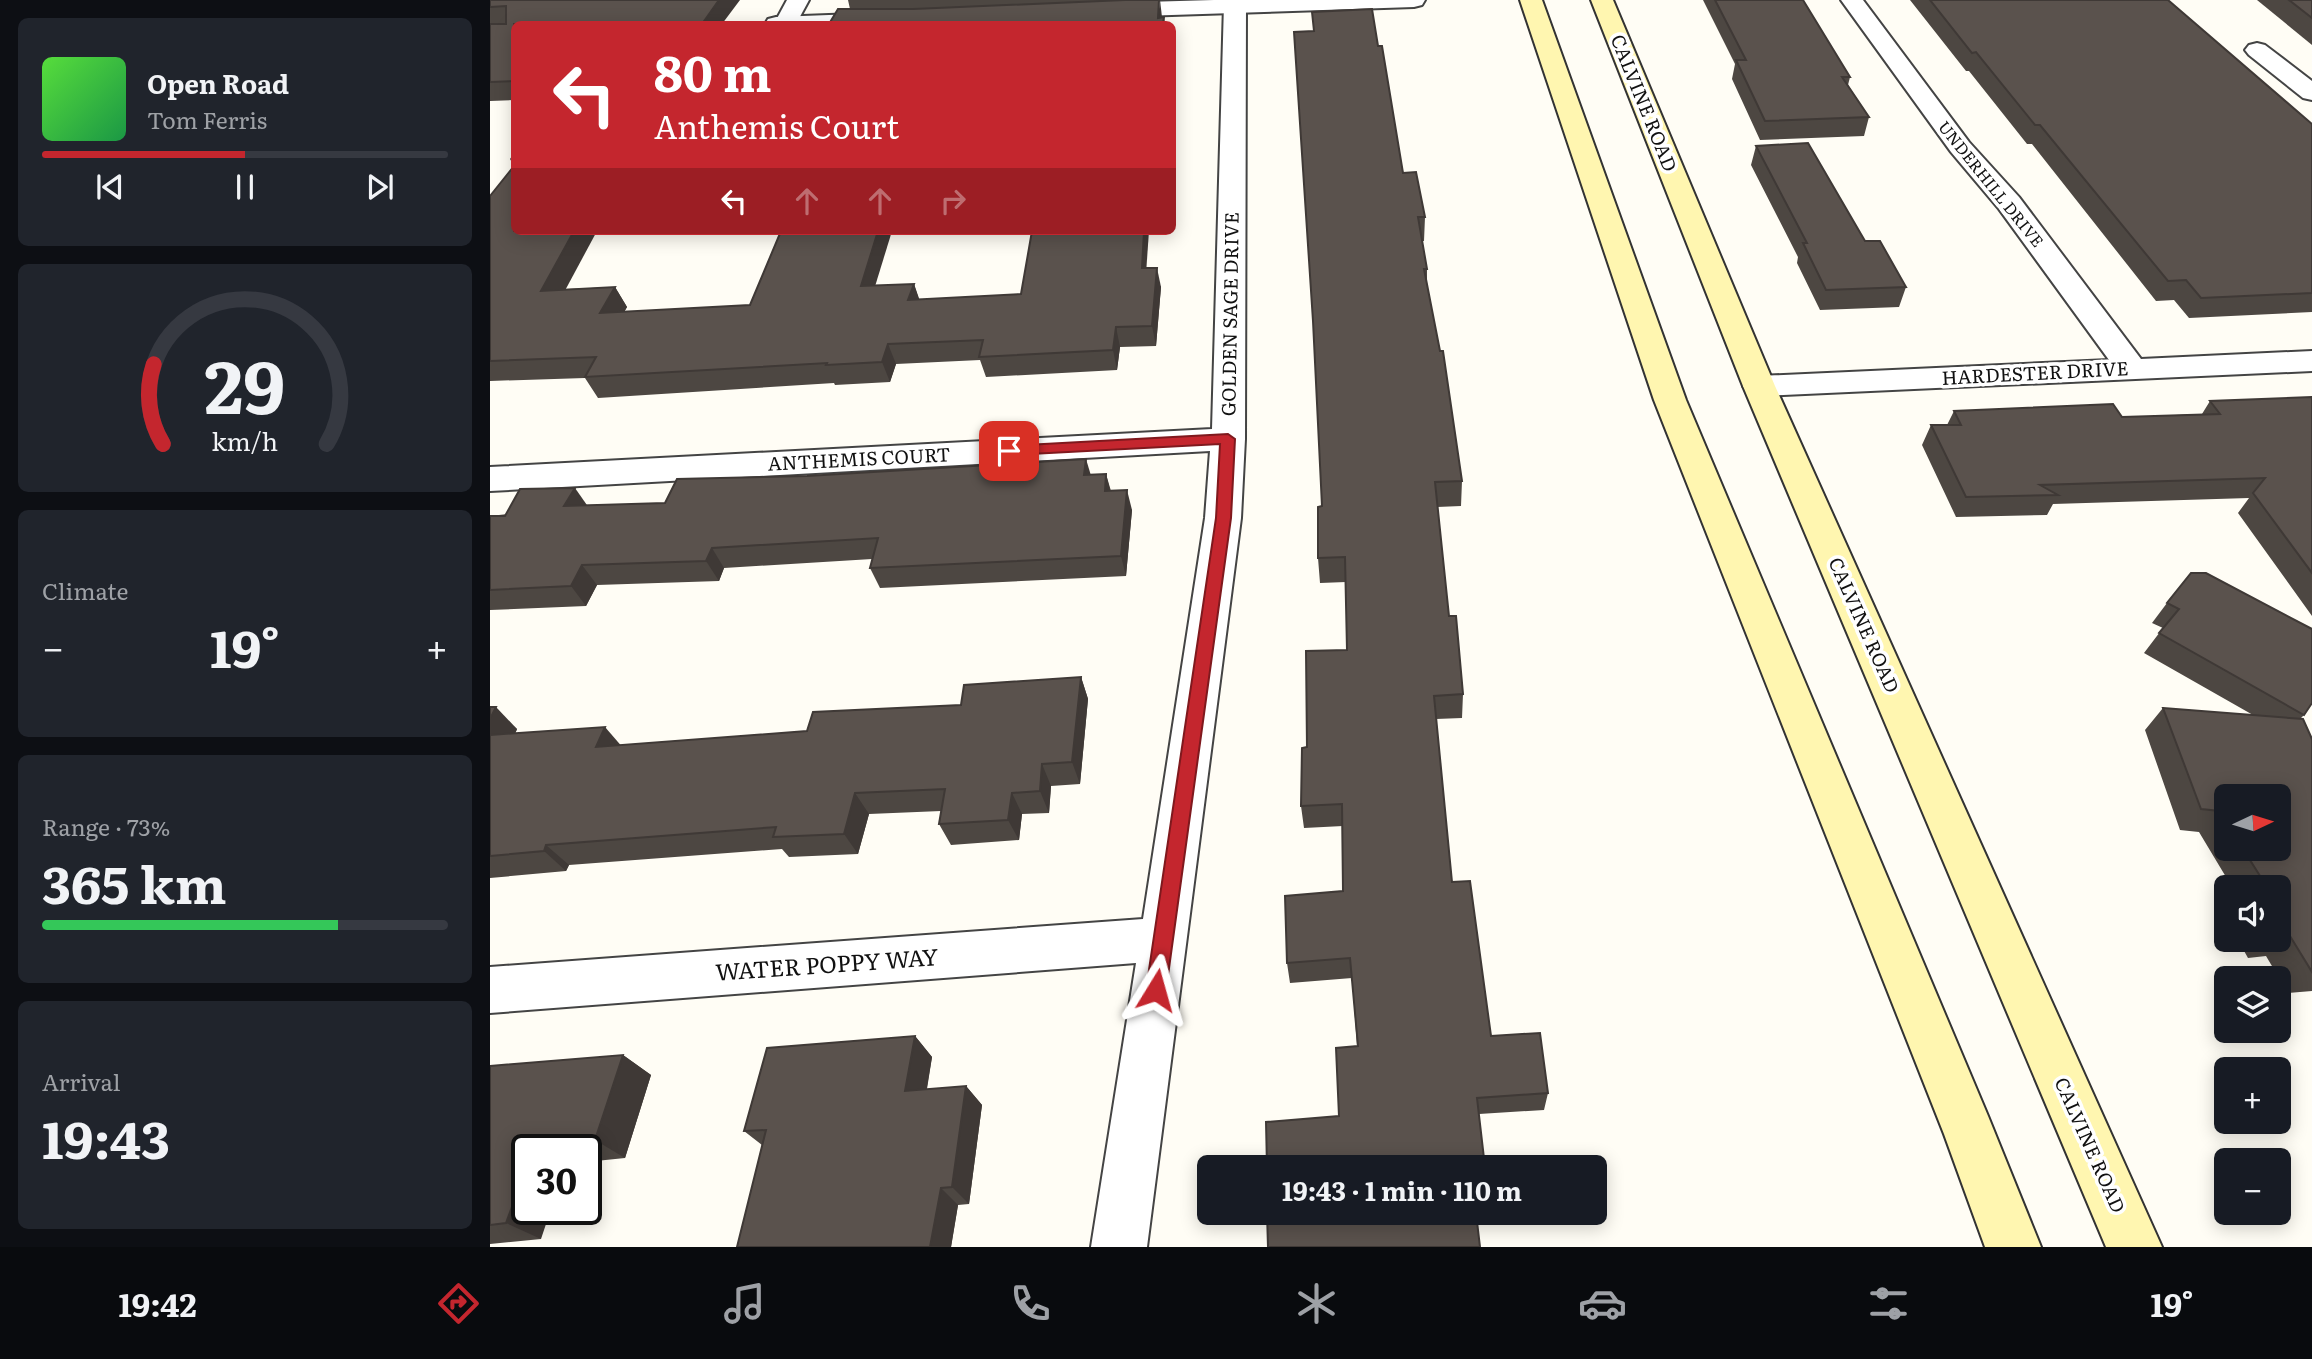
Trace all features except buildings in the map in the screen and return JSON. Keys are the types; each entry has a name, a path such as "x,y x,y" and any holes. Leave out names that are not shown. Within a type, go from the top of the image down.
{"main road":[{"path":"1531,0 1671,400 1970,1134 2013,1247"},
{"name":"CALVINE ROAD","path":"1602,0 1759,386 2134,1247"}],"street":[{"path":"787,21 798,0"},
{"path":"1085,11 1414,0"},
{"name":"UNDERHILL DRIVE","path":"1852,0 1960,147 2010,203 2131,368"},
{"name":"GOLDEN SAGE DRIVE","path":"1119,1247 1223,518 1228,439 1235,5"},
{"path":"859,21 908,19"},
{"path":"2257,50 2312,93"},
{"name":"HARDESTER DRIVE","path":"1759,386 2312,361"},
{"name":"ANTHEMIS COURT","path":"490,479 1228,439"},
{"name":"WATER POPPY WAY","path":"490,990 1163,939"}],"route":[{"path":"1009,451 1228,439 1223,518 1156,990"}]}
